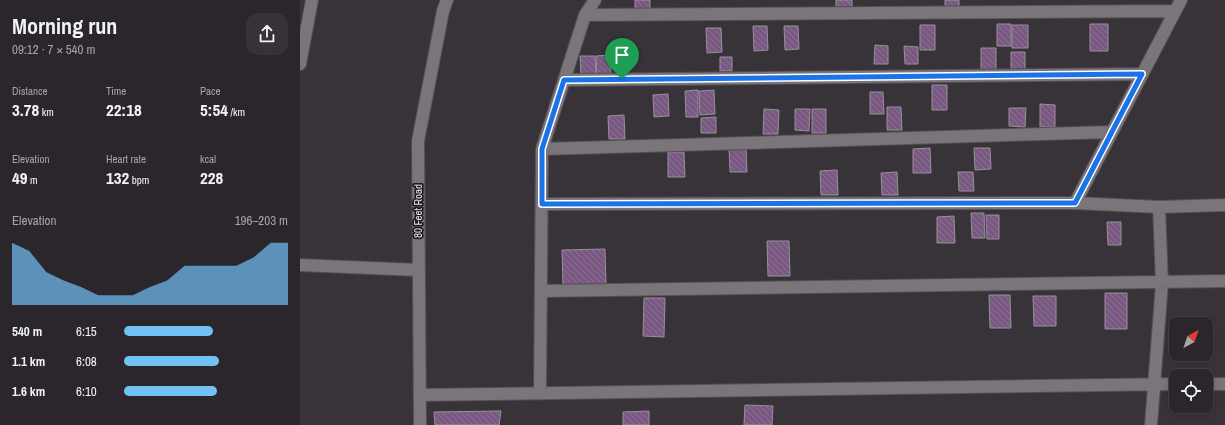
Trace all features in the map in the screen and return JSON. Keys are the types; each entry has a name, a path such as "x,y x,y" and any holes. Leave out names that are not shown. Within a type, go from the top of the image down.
{"street":[{"path":"300,4 308,0"},
{"path":"300,64 312,0"},
{"name":"80 Feet Road","path":"420,425 418,141 443,11 447,0"},
{"path":"540,393 542,149 585,15 595,0"},
{"path":"585,15 1178,5 1075,203"},
{"path":"564,80 1142,74"},
{"path":"542,149 1112,132"},
{"path":"542,204 1075,203 1159,207 1225,205"},
{"path":"1151,425 1162,283 1159,207"},
{"path":"300,265 418,270"},
{"path":"541,291 1225,281"},
{"path":"420,395 1169,384"},
{"path":"1213,384 1225,384"}],"building":[{"path":"635,0 650,0 650,9 635,9"},
{"path":"836,0 852,0 852,9 836,9"},
{"path":"945,0 959,0 959,10 945,10"},
{"path":"997,24 1011,24 1011,46 997,46"},
{"path":"1090,24 1108,24 1108,51 1090,51"},
{"path":"920,25 935,25 935,50 920,50"},
{"path":"1012,25 1028,25 1028,48 1012,48"},
{"path":"753,26 767,26 768,50 754,51"},
{"path":"784,26 798,26 799,49 785,50"},
{"path":"706,28 721,28 722,52 707,53"},
{"path":"875,45 888,46 888,64 874,64"},
{"path":"904,46 918,47 918,64 905,64"},
{"path":"981,48 996,48 996,72 981,72"},
{"path":"1011,52 1025,52 1025,72 1011,71"},
{"path":"610,55 611,76 597,76 596,56"},
{"path":"580,56 595,56 596,76 581,76"},
{"path":"720,57 732,57 732,71 720,71"},
{"path":"932,85 947,85 947,110 932,110"},
{"path":"698,90 698,117 686,117 685,91"},
{"path":"714,90 715,114 700,115 699,91"},
{"path":"870,92 883,92 884,114 870,114"},
{"path":"668,94 669,116 654,117 653,95"},
{"path":"1040,104 1055,105 1055,127 1040,127"},
{"path":"887,107 901,107 902,130 887,130"},
{"path":"1009,108 1026,108 1025,127 1009,126"},
{"path":"764,109 779,110 778,134 763,134"},
{"path":"795,109 810,109 809,131 795,130"},
{"path":"812,109 826,109 826,133 812,133"},
{"path":"624,115 625,139 609,139 608,116"},
{"path":"716,117 716,133 701,133 701,118"},
{"path":"729,148 746,148 747,172 730,172"},
{"path":"930,148 931,173 913,173 913,149"},
{"path":"974,148 990,148 991,169 975,170"},
{"path":"668,152 684,152 685,177 668,177"},
{"path":"837,170 838,195 821,195 820,171"},
{"path":"897,172 898,195 882,195 881,173"},
{"path":"958,172 973,172 974,191 959,191"},
{"path":"971,213 984,213 985,238 972,238"},
{"path":"986,215 999,215 999,239 987,239"},
{"path":"954,216 955,243 937,243 937,217"},
{"path":"1107,222 1121,222 1121,245 1108,245"},
{"path":"767,241 789,241 790,276 768,276"},
{"path":"605,249 606,284 563,285 562,250"},
{"path":"1105,293 1127,293 1127,329 1105,329"},
{"path":"989,295 1010,295 1011,328 990,328"},
{"path":"1033,296 1056,296 1056,326 1034,326"},
{"path":"644,298 665,298 664,337 643,336"},
{"path":"745,405 773,406 772,425 744,425"},
{"path":"501,411 499,425 435,425 434,412"},
{"path":"649,411 649,425 623,425 623,412"}],"route":[{"path":"1142,74 1075,203 542,204 542,149 564,80 622,79 1142,74"}]}
